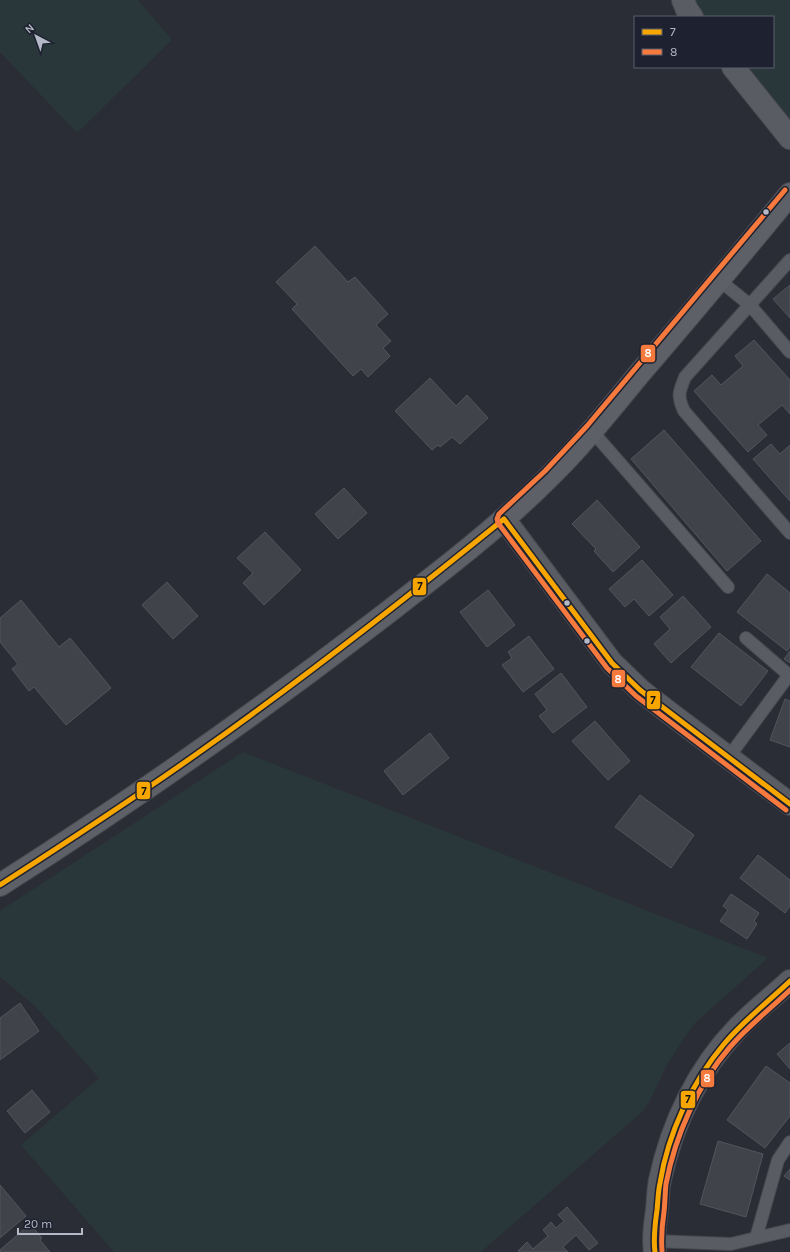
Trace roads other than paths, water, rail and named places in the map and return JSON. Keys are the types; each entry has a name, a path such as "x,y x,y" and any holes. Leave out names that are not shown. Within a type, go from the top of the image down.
{"street":[{"path":"683,0 691,16"},
{"path":"734,68 790,138"},
{"path":"0,885 93,826 224,735 435,576 504,519 550,476 592,431 790,194"},
{"path":"504,519 612,663 640,690 790,804"},
{"path":"654,1246 660,1180 673,1134 690,1096 701,1075 738,1027 790,981"}],"lane":[{"path":"790,260 685,377 679,400 684,411 790,533"},
{"path":"719,280 750,305 790,352"},
{"path":"592,431 728,587"},
{"path":"728,758 790,675 746,638"},
{"path":"756,1238 778,1160 790,1142"},
{"path":"654,1246 731,1244 790,1230"}]}
